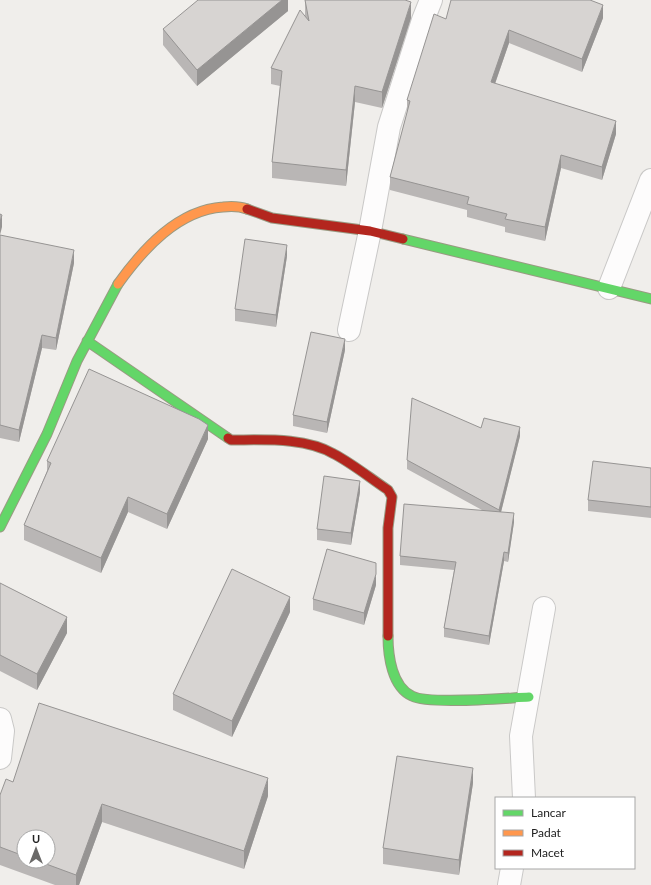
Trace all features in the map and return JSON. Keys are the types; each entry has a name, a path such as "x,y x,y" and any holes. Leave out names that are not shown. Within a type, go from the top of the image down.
{"street":[{"path":"349,330 370,231 389,127 423,20 431,0"},
{"path":"609,288 650,185"},
{"path":"0,527 47,434 87,341 115,288 130,267 168,229 185,218 211,208 239,206 272,218 370,231 651,299"},
{"path":"87,341 231,440 274,440 302,443 333,453 388,490 392,497 388,528 388,650 398,684 411,696 420,699 441,700 529,697"},
{"path":"524,797 521,736 544,608"},
{"path":"0,719 3,731 0,758"},
{"path":"509,885 512,869"}],"building":[{"path":"198,0 282,0 197,70 163,29"},
{"path":"305,0 405,0 411,2 382,92 355,86 346,170 272,162 282,71 271,68 300,10 309,21"},
{"path":"451,0 590,0 603,5 582,59 509,30 491,82 616,121 602,167 561,155 545,227 505,219 507,214 467,204 469,197 390,177 410,101 407,100 434,14 446,19"},
{"path":"0,235 74,250 56,338 42,335 19,430 0,425"},
{"path":"245,239 287,245 276,315 235,309"},
{"path":"311,332 345,339 327,422 293,415"},
{"path":"89,369 199,419 208,425 167,514 128,497 101,558 24,525 51,463 47,461"},
{"path":"412,398 481,428 484,418 520,427 499,510 407,460"},
{"path":"593,461 651,468 651,507 588,500"},
{"path":"324,476 360,481 351,533 317,529"},
{"path":"404,504 514,513 508,553 504,552 489,636 444,628 456,562 400,556"},
{"path":"327,549 376,563 376,574 364,613 313,599"},
{"path":"232,569 290,597 232,721 173,694"},
{"path":"0,583 67,617 37,674 0,655"},
{"path":"39,703 268,778 244,851 102,804 76,875 56,868 56,829 16,829 16,853 0,847 0,795 6,779 13,782"},
{"path":"397,756 473,768 459,860 383,848"}],"traffic: fast":[{"path":"403,239 651,299"},
{"path":"0,527 47,434 77,361 118,284"},
{"path":"87,341 228,438"},
{"path":"388,636 392,670 400,686 405,692 412,696 421,699 450,701 529,697"}],"traffic: slow":[{"path":"118,284 150,245 177,223 191,215 207,210 232,206 247,209"}],"traffic: jam":[{"path":"247,209 272,218 370,231 403,239"},
{"path":"228,438 231,440 297,442 323,449 348,462 388,490 392,497 388,528 388,636"}]}
